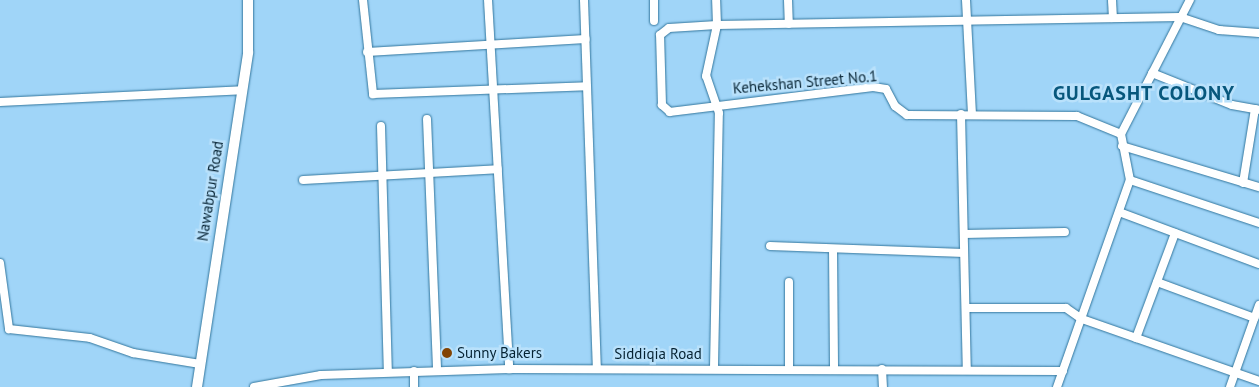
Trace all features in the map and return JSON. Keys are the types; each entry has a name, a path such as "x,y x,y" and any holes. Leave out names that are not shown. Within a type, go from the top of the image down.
{"street":[{"name":"Nawabpur Road","path":"197,387 242,90 248,0"},
{"path":"363,0 372,94 588,86"},
{"path":"488,0 509,369"},
{"path":"584,0 597,368"},
{"path":"654,0 654,21"},
{"path":"714,367 719,121 706,76 717,25 716,0"},
{"path":"788,0 789,24"},
{"path":"966,0 972,113"},
{"path":"1112,0 1113,18"},
{"path":"1057,387 1130,180 1121,134 1190,0"},
{"path":"714,103 684,111 664,109 660,36 669,28 968,18 1180,17 1219,30 1259,33"},
{"path":"367,52 586,39"},
{"path":"1152,73 1232,105 1257,110 1243,183"},
{"name":"Kehekshan Street No.1","path":"714,103 873,86 886,89 895,106 907,115 972,113 1078,116 1121,134"},
{"path":"0,102 242,90"},
{"path":"961,114 967,370"},
{"path":"427,118 437,371"},
{"path":"381,126 388,372"},
{"path":"1122,146 1259,188"},
{"path":"303,180 498,169"},
{"path":"1130,180 1259,222"},
{"path":"1119,212 1259,264"},
{"path":"964,234 1064,232"},
{"path":"1136,338 1175,232"},
{"path":"770,246 964,254"},
{"path":"833,248 834,368"},
{"path":"0,263 9,329 90,338 133,354 200,364"},
{"path":"789,282 789,368"},
{"path":"1157,282 1255,318"},
{"path":"1230,387 1259,305"},
{"path":"966,308 1060,307 1082,318 1259,381"},
{"name":"Siddiqia Road","path":"254,387 321,375 509,369 714,367 1063,371"},
{"path":"882,368 882,387"},
{"path":"414,372 414,387"}],"place":[{"name":"Sunny Bakers","path":"447,353"}],"district":[{"name":"GULGASHT COLONY","path":"1144,93"}]}
